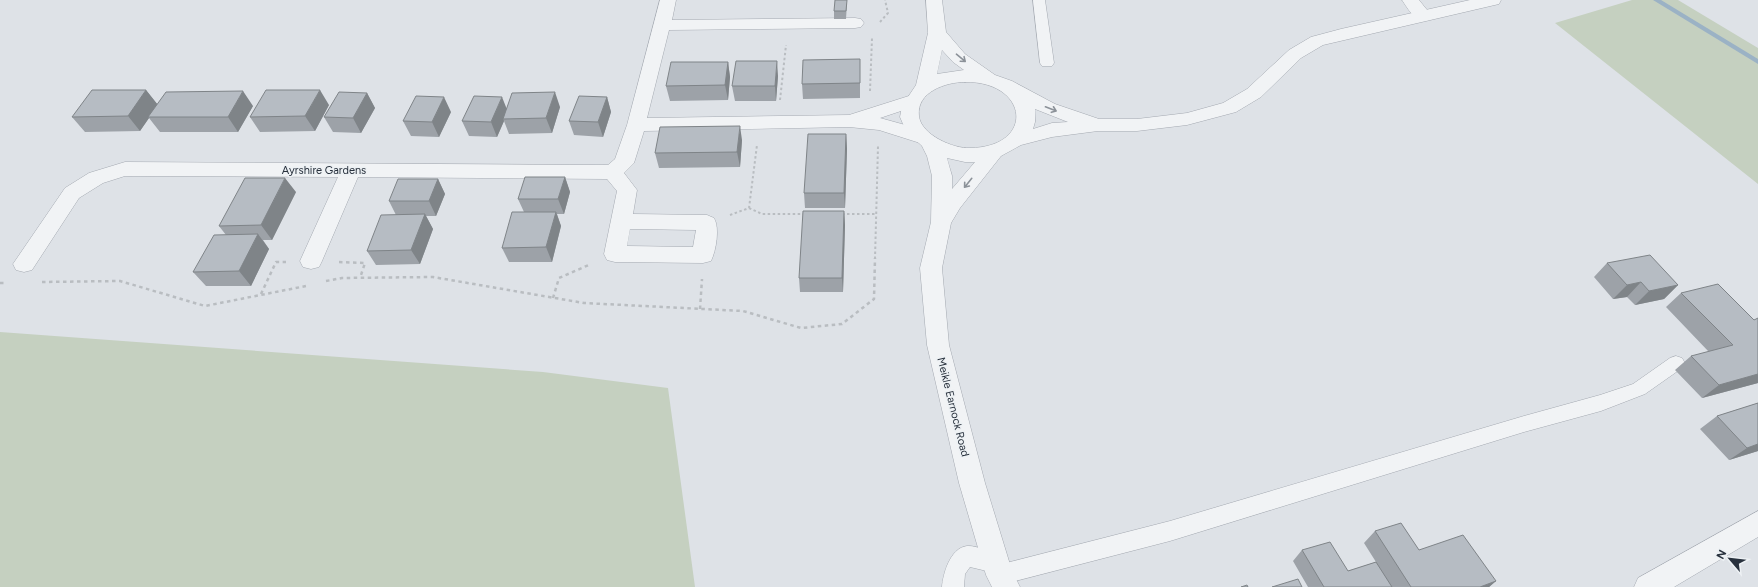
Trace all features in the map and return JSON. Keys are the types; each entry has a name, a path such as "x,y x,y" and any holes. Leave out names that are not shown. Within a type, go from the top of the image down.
{"street":[{"path":"622,221 707,223 703,255 615,254 627,190 612,172 624,163 636,124 668,0"},
{"path":"925,87 937,33 934,0"},
{"path":"1410,0 1424,16"},
{"path":"878,118 924,139 940,149 966,155 993,153 1016,140 1052,130 1098,125 1137,124 1187,119 1229,108 1254,93 1295,54 1317,41 1341,34 1493,0"},
{"path":"662,25 855,23"},
{"path":"937,33 959,58 990,80"},
{"path":"636,124 849,121 878,118 912,101 925,87 946,78 971,76 995,81 1048,108 1098,125"},
{"path":"1015,92 1027,109 1026,127 1016,140"},
{"path":"912,101 910,119 924,139"},
{"name":"Meikle Earnock Road","path":"924,139 937,156 942,176 941,222 931,268 938,345 972,484 1001,575"},
{"name":"Meikle Earnock Road","path":"941,222 952,203 993,153"},
{"name":"Ayrshire Gardens","path":"24,264 72,193 96,178 125,169 612,172"},
{"path":"311,261 352,170"},
{"path":"1648,587 1758,523"}],"lane":[{"path":"1039,0 1047,63"},
{"path":"953,587 953,580 959,563 967,556 1001,575 1170,531 1517,426 1601,403 1639,389 1676,363"}],"path":[{"path":"876,28 888,13 885,0"},
{"path":"749,208 789,24"},
{"path":"320,283 342,278 433,277 584,304 743,311 801,328 842,324 874,299 878,118 869,97 872,32"},
{"path":"707,223 749,208 762,214 808,214"},
{"path":"838,214 876,214"},
{"path":"553,298 560,278 615,254"},
{"path":"700,309 703,255"},
{"path":"41,282 120,281 205,306 313,284"},
{"path":"0,283 13,283"}],"green space":[{"path":"1632,0 1678,0 1758,48 1758,184 1555,23"},
{"path":"0,332 543,372 668,388 695,587 0,587"}],"building":[{"path":"835,0 847,0 846,11 834,11"},
{"path":"860,59 860,83 802,84 803,60"},
{"path":"736,61 777,61 775,86 732,86"},
{"path":"671,62 728,62 725,85 666,86"},
{"path":"92,90 146,90 128,116 72,117"},
{"path":"266,90 320,90 305,116 250,117"},
{"path":"243,91 228,117 148,117 166,92"},
{"path":"339,92 367,93 353,118 324,117"},
{"path":"555,92 546,118 503,119 512,93"},
{"path":"416,96 444,97 432,122 403,121"},
{"path":"474,96 502,97 491,122 462,121"},
{"path":"579,96 607,97 598,122 569,121"},
{"path":"740,126 737,152 655,153 660,127"},
{"path":"808,134 846,134 844,193 804,193"},
{"path":"525,177 565,177 558,199 518,199"},
{"path":"245,178 285,178 261,225 219,226"},
{"path":"398,179 438,179 429,201 389,201"},
{"path":"803,211 844,211 842,278 799,278"},
{"path":"512,212 556,212 546,247 502,248"},
{"path":"425,214 411,250 367,251 381,215"},
{"path":"258,234 239,271 193,272 214,235"},
{"path":"1650,255 1678,285 1649,291 1641,282 1627,285 1607,263"},
{"path":"1718,284 1754,320 1758,318 1758,374 1719,385 1691,356 1733,345 1681,293"},
{"path":"1758,403 1758,444 1747,448 1717,416"},
{"path":"1401,523 1419,550 1463,535 1496,581 1480,587 1411,587 1375,531"},
{"path":"1330,542 1348,571 1376,562 1392,587 1324,587 1302,550"},
{"path":"1298,579 1302,587 1272,587"}],"waterway":[{"path":"1656,0 1758,62"}]}
